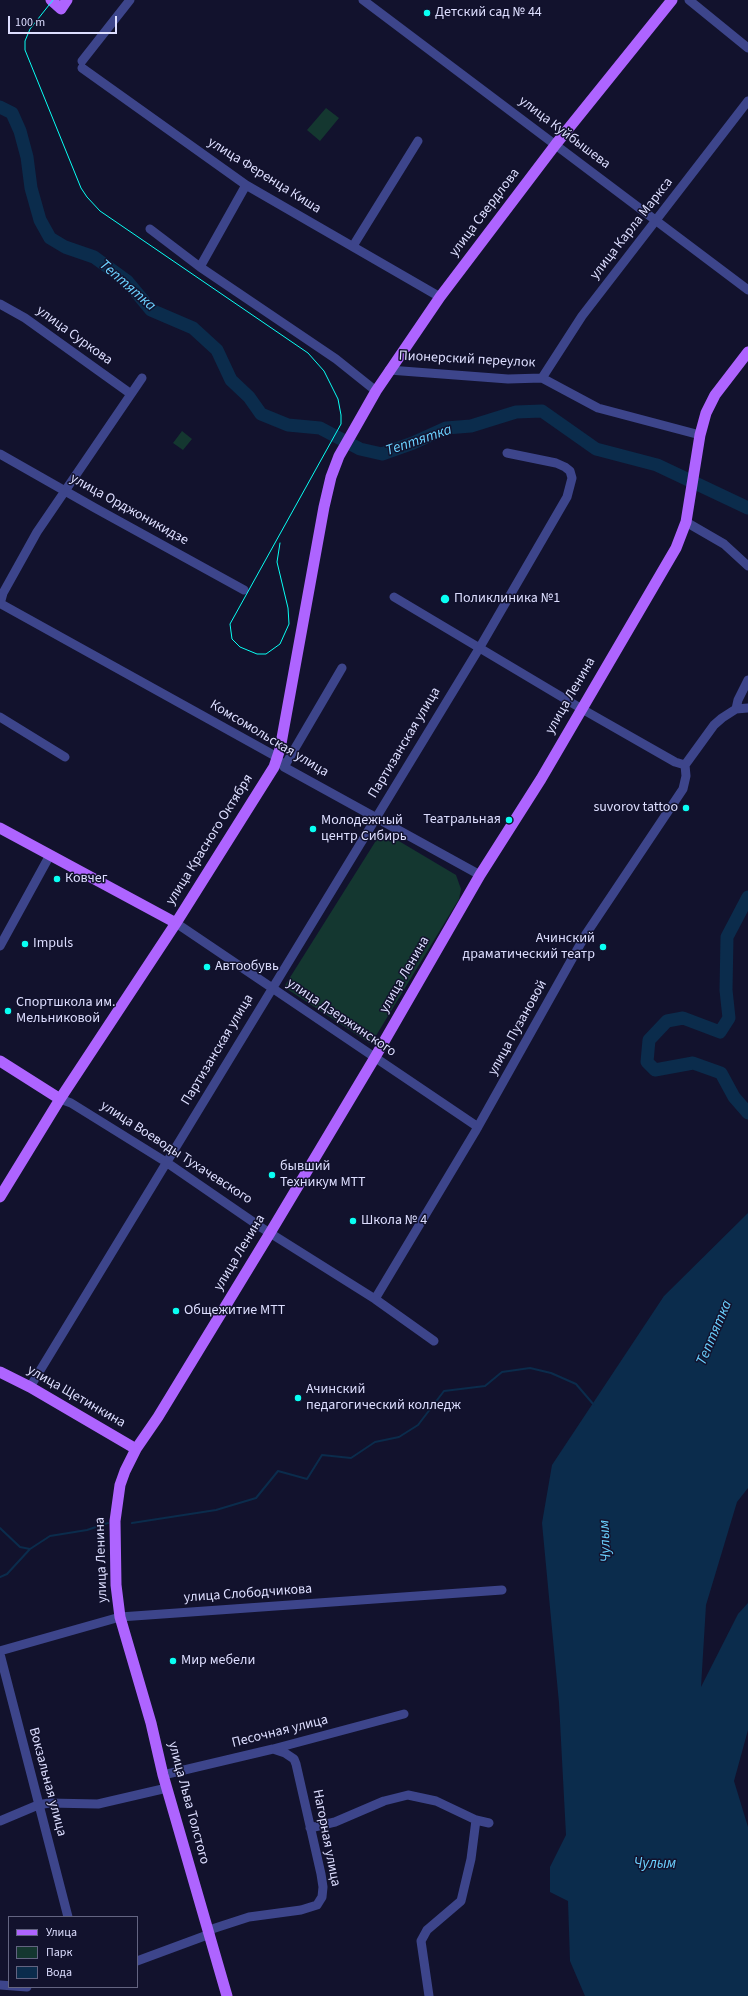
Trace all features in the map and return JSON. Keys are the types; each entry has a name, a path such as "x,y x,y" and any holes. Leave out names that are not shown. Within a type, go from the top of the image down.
{"main road":[{"path":"51,0 61,9 67,0"},
{"name":"улица Свердлова","path":"340,456 389,370 440,297 556,144 672,0"},
{"name":"улица Ленина","path":"120,1617 116,1585 115,1521 120,1486 125,1471 136,1449 158,1417 270,1233 480,875 582,709 676,548 686,522 700,435 706,413 715,395 748,352"},
{"name":"улица Красного Октября","path":"0,1197 60,1099 176,923 274,767 278,757 324,507 331,477 340,456"},
{"name":"улица Дзержинского","path":"0,828 176,923"},
{"name":"улица Воеводы Тухачевского","path":"0,1061 60,1099"},
{"name":"улица Щетинкина","path":"0,1372 30,1387 136,1449"},
{"name":"улица Льва Толстого","path":"120,1617 163,1775 227,1996"}],"street":[{"name":"улица Ференца Киша","path":"130,0 82,65 246,185 440,297"},
{"name":"улица Куйбышева","path":"363,0 748,290"},
{"path":"689,0 748,48"},
{"name":"улица Карла Маркса","path":"542,378 582,316 748,101"},
{"path":"353,246 418,142"},
{"path":"200,267 246,185"},
{"path":"150,228 200,267 336,360 376,391"},
{"name":"улица Суркова","path":"0,304 25,318 131,394"},
{"name":"Пионерский переулок","path":"389,370 508,379 542,378 598,408 700,435"},
{"path":"0,604 2,593 37,532 142,378"},
{"name":"Партизанская улица","path":"30,1387 480,647 567,497 572,478 570,472 565,467 556,463 507,453"},
{"name":"улица Орджоникидзе","path":"0,454 244,590"},
{"path":"686,522 724,544 748,566"},
{"path":"394,597 582,709 675,762 685,765 714,725 736,709 748,708"},
{"name":"Комсомольская улица","path":"0,604 278,757 284,767 480,875"},
{"path":"284,767 342,668"},
{"path":"736,709 738,700 748,680"},
{"path":"0,717 65,756"},
{"name":"улица Пузановой","path":"375,1299 478,1127 586,934 683,789 686,776 685,765"},
{"path":"0,946 50,855"},
{"name":"улица Дзержинского","path":"176,923 478,1127"},
{"name":"улица Воеводы Тухачевского","path":"60,1099 71,1103 166,1162 270,1233 375,1299 434,1340"},
{"name":"улица Слободчикова","path":"0,1651 120,1617 502,1590"},
{"name":"Вокзальная улица","path":"0,1654 68,1916"},
{"name":"Песочная улица","path":"163,1775 273,1749 404,1714"},
{"name":"Нагорная улица","path":"209,1932 249,1917 267,1913 286,1913 317,1905 322,1897 323,1887 296,1764 294,1760 285,1753 273,1749"},
{"path":"0,1821 38,1805 50,1803 98,1804 167,1788"},
{"path":"310,1828 336,1822 384,1801 408,1795 436,1801 476,1820 489,1823"},
{"path":"429,1996 421,1941 427,1930 461,1901 471,1859 476,1820"},
{"path":"138,1961 209,1932"}],"green space":[{"path":"326,108 339,118 320,141 307,130"},
{"path":"182,431 192,439 183,450 173,443"},
{"path":"382,831 456,875 461,889 459,899 371,1044 284,987"}],"water":[{"name":"Чулым","path":"748,1213 748,1488 737,1502 706,1605 701,1687 738,1614 748,1603 748,1730 734,1781 748,1827 748,1996 585,1996 570,1961 568,1901 550,1892 550,1867 566,1835 559,1703 542,1523 552,1465 664,1296"}],"waterway":[{"name":"Тептятка","path":"0,107 12,113 20,131 27,157 31,188 40,220 50,238 65,247 94,257 127,281 151,310 193,328 217,350 231,380 249,397 261,414 288,425 320,428 360,449 382,454 413,443 446,428 471,426 516,412 542,411 596,449 657,465 748,508"},
{"name":"Тептятка","path":"748,897 727,937 726,990 729,1018 720,1032 683,1018 667,1021 649,1040 647,1062 655,1070 693,1063 721,1073 734,1097 748,1113"},
{"path":"132,1523 216,1510 256,1498 278,1471 307,1479 322,1455 351,1458 375,1442 399,1437 418,1425 444,1391 485,1386 502,1372 530,1368 551,1373 576,1384 594,1405"},
{"path":"0,1577 7,1574 30,1549 50,1536 87,1530 108,1523"},
{"path":"0,1528 20,1547 30,1549"}],"tram line":[{"path":"53,0 30,29 25,41 25,50 81,188 87,197 100,211 308,353 324,371 338,399 341,424 230,624 232,639 240,647 257,654 266,654 280,644 289,624 288,608 277,562 280,543"}],"place":[{"name":"Детский сад № 44","path":"427,13"},
{"name":"Поликлиника №1","path":"445,599"},
{"name":"suvorov tattoo","path":"686,808"},
{"name":"Театральная","path":"509,820"},
{"name":"Молодежный центр Сибирь","path":"313,829"},
{"name":"Ковчег","path":"57,879"},
{"name":"Impuls","path":"25,944"},
{"name":"Ачинский драматический театр","path":"603,947"},
{"name":"Автообувь","path":"207,967"},
{"name":"Спортшкола им. Мельниковой","path":"8,1011"},
{"name":"бывший Техникум МТТ","path":"272,1175"},
{"name":"Школа № 4","path":"353,1221"},
{"name":"Общежитие МТТ","path":"176,1311"},
{"name":"Ачинский педагогический колледж","path":"298,1398"},
{"name":"Мир мебели","path":"173,1661"}]}
